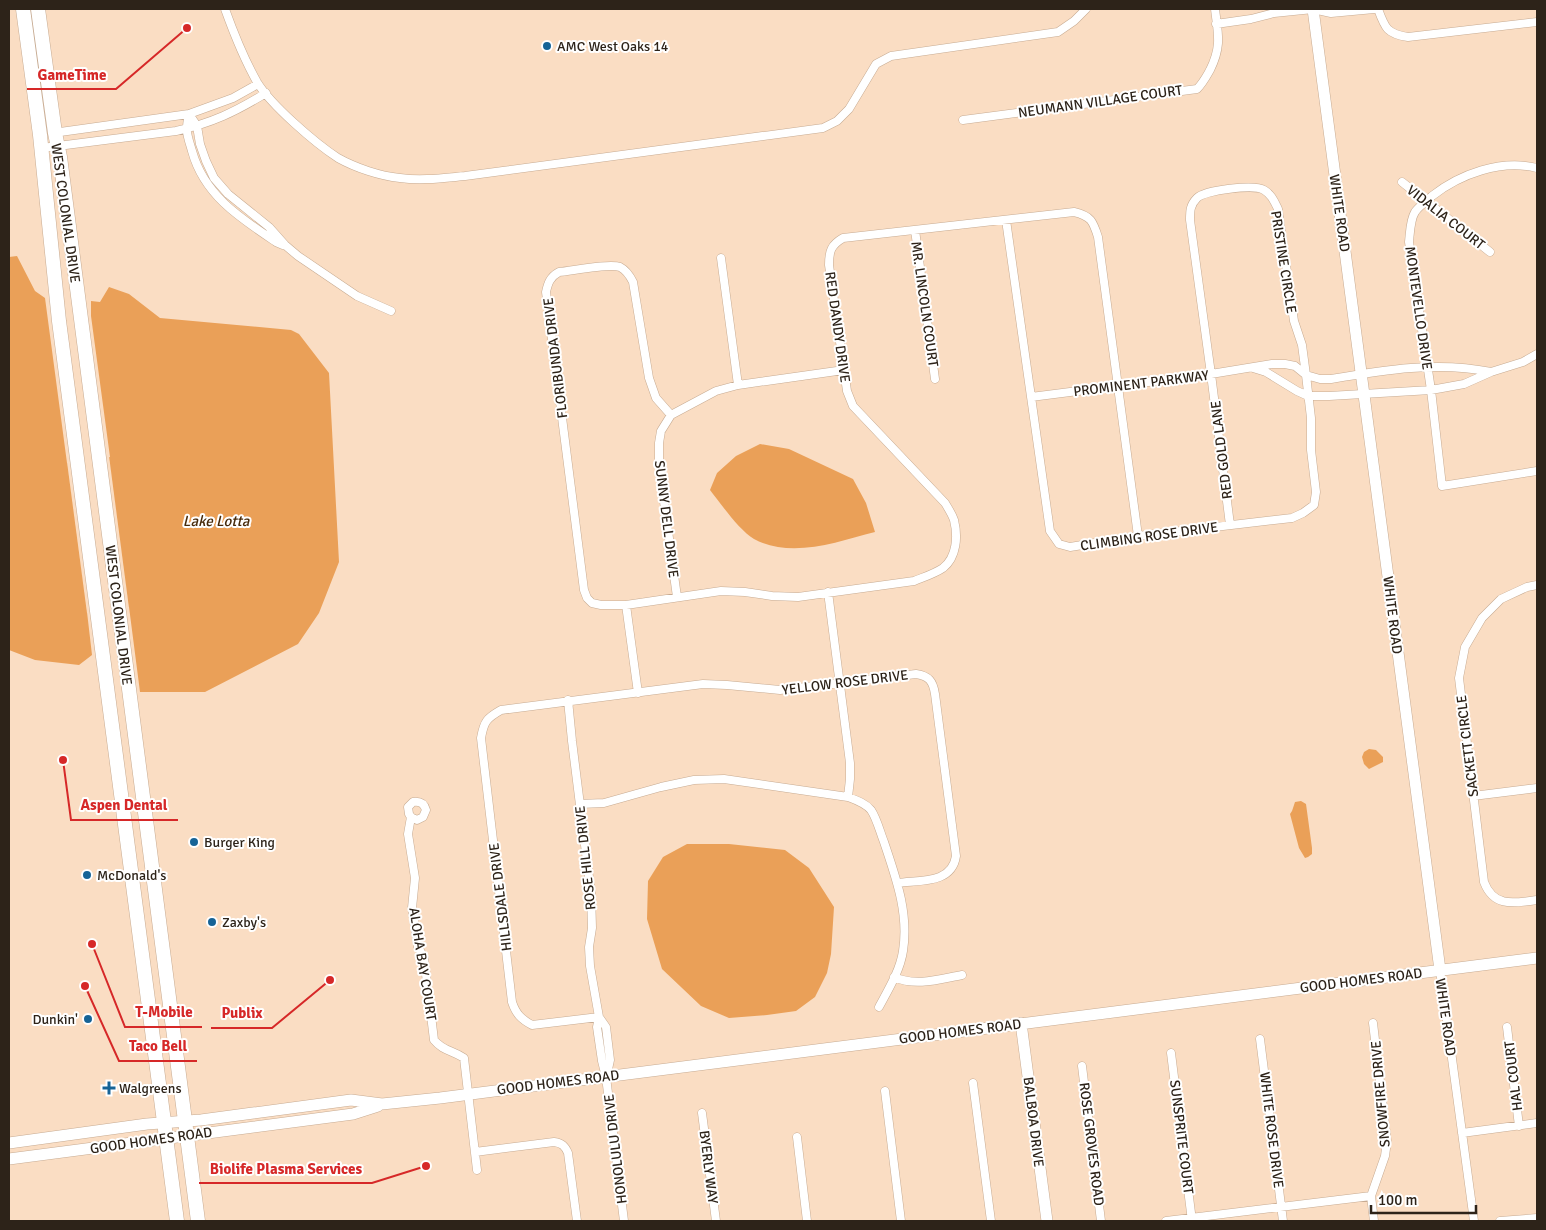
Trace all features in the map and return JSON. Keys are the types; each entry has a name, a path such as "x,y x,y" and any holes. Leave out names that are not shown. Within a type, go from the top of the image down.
{"highway":[{"name":"WEST COLONIAL DRIVE","path":"23,9 41,141 59,321 177,1221"},
{"name":"WEST COLONIAL DRIVE","path":"38,9 119,609 198,1221"},
{"path":"109,699 130,696"},
{"path":"137,912 151,942 164,959"}],"street":[{"path":"225,9 235,39 258,84 278,108 339,158 370,172 399,178 428,179 465,176 823,128 838,121 849,109 876,64 891,56 1058,32 1074,21 1086,9"},
{"path":"1214,9 1216,24 1251,19 1274,13 1313,9 1331,13 1374,9"},
{"name":"WHITE ROAD","path":"1313,9 1474,1221"},
{"path":"1378,9 1385,27 1395,36 1408,38 1537,22"},
{"name":"NEUMANN VILLAGE COURT","path":"962,120 1197,89 1204,83 1217,56 1216,24"},
{"path":"41,141 56,140 189,114 233,98 258,84"},
{"path":"41,141 186,129 236,111 266,93"},
{"path":"189,114 197,126 200,144 214,178 228,194 269,227 285,245 357,296 391,311"},
{"path":"189,114 186,129 195,163 202,178 212,192 229,208 261,232 276,242 285,245"},
{"name":"MONTEVELLO DRIVE","path":"1537,168 1528,166 1497,167 1474,173 1446,185 1415,212 1410,227 1410,242 1431,390 1442,486 1537,472"},
{"name":"VIDALIA COURT","path":"1402,182 1490,252"},
{"name":"PRISTINE CIRCLE","path":"1211,374 1190,220 1191,206 1198,196 1208,192 1253,187 1263,189 1272,197 1278,209 1294,321 1302,345 1306,375"},
{"name":"RED DANDY DRIVE","path":"626,605 722,591 798,597 914,581 944,567 953,556 956,539 954,519 944,502 853,406 847,391 829,265 829,253 833,244 843,238 1074,212 1086,214 1094,224 1098,237 1138,536"},
{"name":"CLIMBING ROSE DRIVE","path":"1006,220 1050,531 1059,544 1070,547 1138,536 1292,518 1304,514 1314,505 1316,492 1306,375"},
{"name":"MR. LINCOLN COURT","path":"915,230 935,379"},
{"path":"721,258 738,385"},
{"name":"FLORIBUNDA DRIVE","path":"626,605 592,603 586,598 584,590 546,292 552,276 559,272 610,266 619,266 627,272 633,282 649,378 656,398 671,415"},
{"path":"1252,368 1266,372 1308,396 1364,394 1431,390 1464,384 1491,372 1523,362 1537,354"},
{"name":"PROMINENT PARKWAY","path":"1031,397 1211,374 1272,364 1296,366 1306,375 1320,379 1427,366 1477,369 1491,372"},
{"path":"671,415 716,391 738,385 844,370"},
{"name":"RED GOLD LANE","path":"1211,374 1230,525"},
{"name":"SUNNY DELL DRIVE","path":"671,415 661,431 659,465 677,597"},
{"name":"SACKETT CIRCLE","path":"1537,585 1527,587 1501,599 1482,618 1465,647 1460,678 1484,882 1488,893 1501,901 1516,903 1537,900"},
{"path":"828,592 850,762 848,798"},
{"path":"626,605 638,693"},
{"name":"YELLOW ROSE DRIVE","path":"509,708 703,684 727,684 780,690 916,674 927,676 933,683 956,856 955,866 949,873 939,878 898,883"},
{"name":"ROSE HILL DRIVE","path":"568,700 591,893 590,966 599,1017 606,1027 610,1060 606,1077"},
{"name":"HILLSDALE DRIVE","path":"509,708 490,716 484,724 481,738 512,1002 516,1012 523,1020 532,1025 599,1017"},
{"path":"580,804 604,803 694,780 724,779 848,798 861,802 870,810 876,820 898,883 903,904 905,930 903,953 879,1008"},
{"path":"1473,796 1537,788"},
{"name":"ALOHA BAY COURT","path":"411,817 408,834 414,878 412,908 418,947 424,958 434,1040 440,1048 455,1052 464,1058 468,1093"},
{"name":"GOOD HOMES ROAD","path":"9,1143 164,1123 186,1128 353,1114 382,1104 1537,958"},
{"path":"894,977 914,983 962,975"},
{"name":"BALBOA DRIVE","path":"1020,1023 1047,1221"},
{"name":"SNOWFIRE DRIVE","path":"1373,1024 1387,1141 1385,1156 1371,1196 1374,1221"},
{"name":"HAL COURT","path":"1507,1027 1519,1126"},
{"name":"WHITE ROSE DRIVE","path":"1260,1040 1284,1221"},
{"name":"SUNSPRITE COURT","path":"1171,1053 1192,1220"},
{"name":"ROSE GROVES ROAD","path":"1082,1066 1102,1221"},
{"name":"HONOLULU DRIVE","path":"606,1077 624,1221"},
{"path":"973,1083 991,1221"},
{"path":"885,1091 901,1221"},
{"path":"468,1093 477,1170"},
{"name":"BYERLY WAY","path":"702,1113 716,1221"},
{"path":"1462,1133 1537,1123"},
{"name":"GOOD HOMES ROAD","path":"9,1159 166,1138 186,1128"},
{"path":"796,1137 807,1221"},
{"path":"475,1152 554,1142 560,1143 566,1148 568,1153 577,1221"},
{"path":"1166,1221 1192,1220 1371,1196"},
{"path":"1500,1221 1537,1218"}],"water":[{"name":"Lake Lotta","path":"17,256 35,291 45,298 67,463 110,457 91,316 91,301 100,302 109,287 129,294 160,318 291,330 299,334 329,373 339,562 319,613 298,644 205,692 140,692 129,607 87,612 92,655 79,665 35,660 9,650 9,257"},
{"path":"760,444 789,449 853,479 866,503 875,532 830,544 799,548 783,548 769,545 748,535 710,490 717,473 736,456"},
{"path":"1369,749 1376,750 1383,757 1383,762 1369,769 1364,764 1362,757 1364,752"},
{"path":"1301,801 1306,804 1312,848 1312,854 1305,858 1299,848 1290,814 1295,802"},
{"path":"687,844 729,844 785,850 809,868 834,907 831,954 827,973 815,997 796,1011 729,1018 701,1006 662,969 647,919 648,881 663,857"}],"pier":[{"path":"109,456 129,608 87,613 67,462"}],"place":[{"name":"GameTime","path":"187,28"},
{"name":"AMC West Oaks 14","path":"547,46"},
{"name":"Aspen Dental","path":"63,760"},
{"name":"Burger King","path":"194,842"},
{"name":"McDonald's","path":"87,875"},
{"name":"Zaxby's","path":"212,922"},
{"name":"T-Mobile","path":"92,944"},
{"name":"Publix","path":"330,980"},
{"name":"Taco Bell","path":"85,986"},
{"name":"Dunkin'","path":"88,1019"},
{"name":"Walgreens","path":"109,1088"},
{"name":"Biolife Plasma Services","path":"426,1166"}]}
